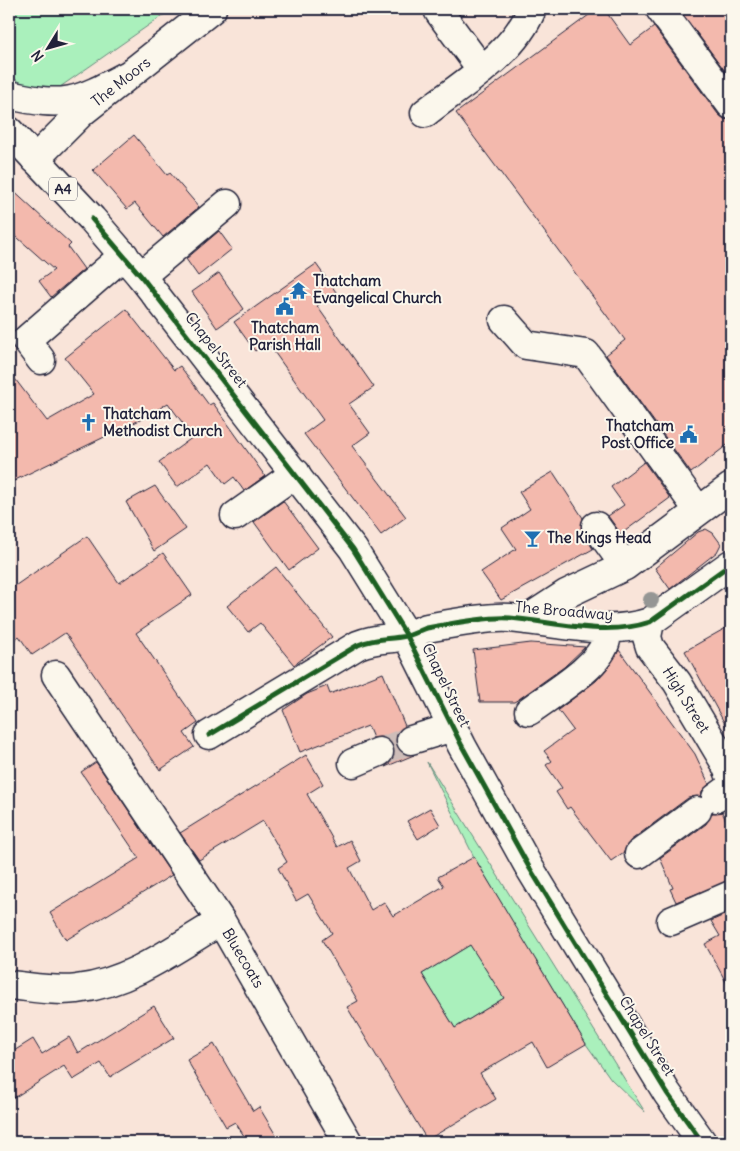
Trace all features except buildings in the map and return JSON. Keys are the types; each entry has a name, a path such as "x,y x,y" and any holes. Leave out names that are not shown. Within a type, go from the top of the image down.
{"street":[{"name":"The Moors","path":"35,159 82,112 212,9"},
{"path":"425,114 482,70 524,28 532,9"},
{"path":"660,9 731,105"},
{"path":"439,12 482,70"},
{"path":"9,95 40,100 73,101 86,97 126,76"},
{"name":"Chapel Street","path":"9,131 124,255 296,473 353,549 407,636 453,727 529,867 667,1093 702,1142"},
{"path":"141,276 228,204"},
{"path":"42,360 26,340 124,255"},
{"path":"504,320 526,345 586,354 698,510"},
{"path":"235,516 296,473"},
{"name":"The Broadway","path":"526,620 566,594 624,566 731,487"},
{"path":"596,526 624,566"},
{"name":"The Broadway","path":"209,736 251,708 358,645 375,638 407,636 425,629 508,618 563,626 636,627 650,622 731,564"},
{"name":"High Street","path":"650,622 647,637 650,648 677,682 722,772"},
{"path":"529,711 583,671 598,655 606,640 606,628"},
{"path":"56,675 221,921"},
{"path":"411,740 453,727"},
{"path":"353,763 379,752"},
{"path":"639,854 722,772"},
{"path":"671,921 731,895"},
{"name":"Bluecoats","path":"9,985 63,990 106,984 163,956 221,921 348,1142"}],"green space":[{"path":"9,9 172,9 60,87 39,88 27,85 9,75"},
{"path":"427,762 645,1112 611,1079 586,1044 535,959 495,983 504,998 455,1028 422,974 470,945 518,932 474,857"}],"tunnel":[{"path":"379,752 411,740"}],"cycle path":[{"path":"92,219 141,276 353,549 407,636 462,746 529,867 667,1093 702,1142"},
{"path":"209,735 365,642 409,635 427,628 491,618 510,618 580,627 616,628 633,626 650,622 731,564"}],"place":[{"name":"Thatcham Evangelical Church","path":"299,290"},
{"name":"Thatcham Parish Hall","path":"285,307"},
{"name":"Thatcham Methodist Church","path":"89,423"},
{"name":"Thatcham Post Office","path":"688,435"},
{"name":"The Kings Head","path":"533,538"}]}
